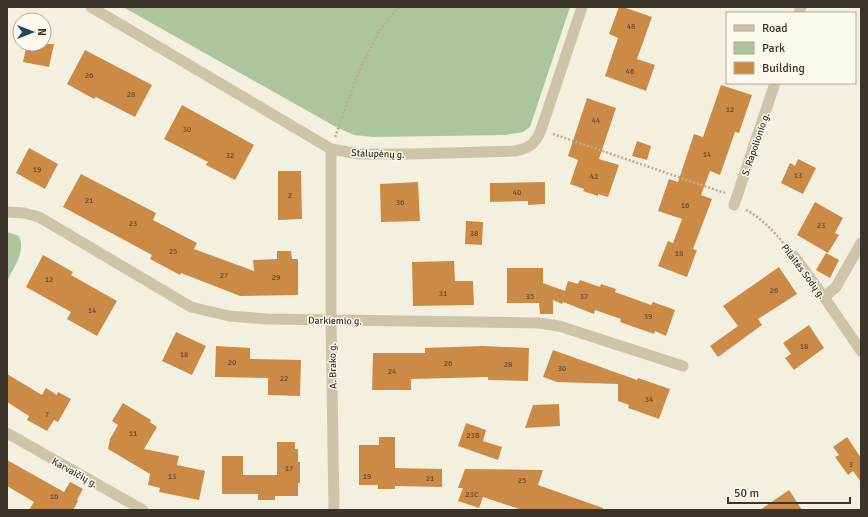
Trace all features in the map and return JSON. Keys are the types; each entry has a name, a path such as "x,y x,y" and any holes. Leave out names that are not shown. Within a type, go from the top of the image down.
{"street":[{"name":"Stalupėnų g.","path":"91,7 331,149 358,154 515,151 527,149 537,140 542,130 582,7"},
{"name":"S. Rapolionio g.","path":"736,201 775,84"},
{"name":"A. Brako g.","path":"331,149 331,320 334,510"},
{"name":"Darkiemio g.","path":"7,212 24,213 39,218 190,307 229,316 267,319 539,323 559,326 683,366"},
{"path":"824,297 836,287 861,242"},
{"name":"Pilaitės Sodų g.","path":"794,256 861,351"},
{"name":"Karvaičių g.","path":"7,433 143,510"}],"path":[{"path":"331,149 342,114 358,73 378,33 398,7"},
{"name":"Pilaitės Sodų g.","path":"542,130 736,201 775,233 794,256"}],"green space":[{"path":"123,7 570,7 530,127 523,132 505,135 373,137 354,135 336,127"},
{"path":"7,232 19,236 21,247 16,265 7,281"}],"building":[{"path":"619,7 652,17 637,59 655,65 646,91 605,76 618,38 609,34"},
{"path":"52,44 54,44 49,67 23,62 25,52 52,52"},
{"path":"85,50 152,85 135,117 96,97 94,99 67,84"},
{"path":"721,85 752,95 739,133 735,132 720,175 710,171 701,195 712,199 693,249 697,250 687,277 658,266 668,241 673,243 682,219 658,211 669,179 678,182 694,134 703,137"},
{"path":"587,98 616,108 599,159 619,165 608,197 598,194 598,196 583,191 584,189 570,184 578,160 568,156"},
{"path":"182,105 254,145 235,180 206,165 208,162 164,139"},
{"path":"637,141 651,146 647,160 632,156"},
{"path":"29,148 58,164 45,189 16,173"},
{"path":"798,159 816,168 803,194 781,183 790,163 795,166"},
{"path":"278,171 301,171 302,219 278,220"},
{"path":"81,174 156,213 153,220 197,243 194,249 254,271 253,260 277,259 277,251 291,251 292,259 298,259 298,295 240,296 181,273 180,275 150,259 152,255 63,207"},
{"path":"418,182 420,221 381,222 380,184"},
{"path":"545,182 545,204 528,205 528,201 490,202 490,183"},
{"path":"815,202 843,218 835,233 839,235 828,253 797,235"},
{"path":"466,221 483,222 482,245 465,244"},
{"path":"826,253 839,260 830,278 816,270"},
{"path":"43,255 73,272 71,275 117,301 97,336 67,319 71,312 26,287"},
{"path":"454,261 455,281 473,281 474,305 413,306 412,262"},
{"path":"779,267 797,294 758,319 762,325 718,357 710,346 738,326 723,306"},
{"path":"507,268 543,268 543,283 565,291 568,281 578,284 580,280 600,287 601,284 616,289 615,292 651,305 653,302 675,310 666,336 655,331 654,334 620,322 621,319 595,310 594,314 563,302 562,304 553,300 553,314 540,314 539,303 507,303"},
{"path":"809,325 824,348 794,370 785,358 791,354 783,343"},
{"path":"176,332 206,346 192,375 162,361"},
{"path":"216,346 250,348 250,359 301,360 300,396 268,395 268,378 215,377"},
{"path":"482,346 529,348 528,381 488,380 488,377 411,379 411,390 372,390 373,353 425,353 425,348"},
{"path":"553,350 637,380 638,378 670,389 659,419 628,408 629,405 618,401 618,384 557,382 543,377"},
{"path":"7,374 42,395 46,388 57,395 58,392 71,399 58,422 54,420 47,431 27,420 29,416 7,402"},
{"path":"123,403 151,420 150,422 157,427 144,449 179,456 177,465 205,471 199,500 159,492 160,488 148,485 150,474 108,449 110,439 118,425 112,421"},
{"path":"559,404 560,426 525,428 533,405"},
{"path":"466,423 486,430 483,441 502,447 498,460 458,446"},
{"path":"379,437 395,437 395,468 442,469 442,487 395,486 395,489 378,489 378,485 359,485 359,445 379,445"},
{"path":"847,437 861,458 861,482 853,471 848,475 835,457 839,455 833,447"},
{"path":"277,442 295,442 295,449 298,449 298,462 300,462 300,483 298,483 298,496 275,496 275,500 258,500 258,494 222,494 222,456 243,456 243,475 277,475"},
{"path":"7,460 64,492 70,482 83,489 73,510 29,510 34,502 7,486"},
{"path":"465,469 543,470 538,485 603,508 603,510 522,510 483,497 479,508 458,501 463,488 458,488"},
{"path":"789,490 802,510 760,510"}]}
